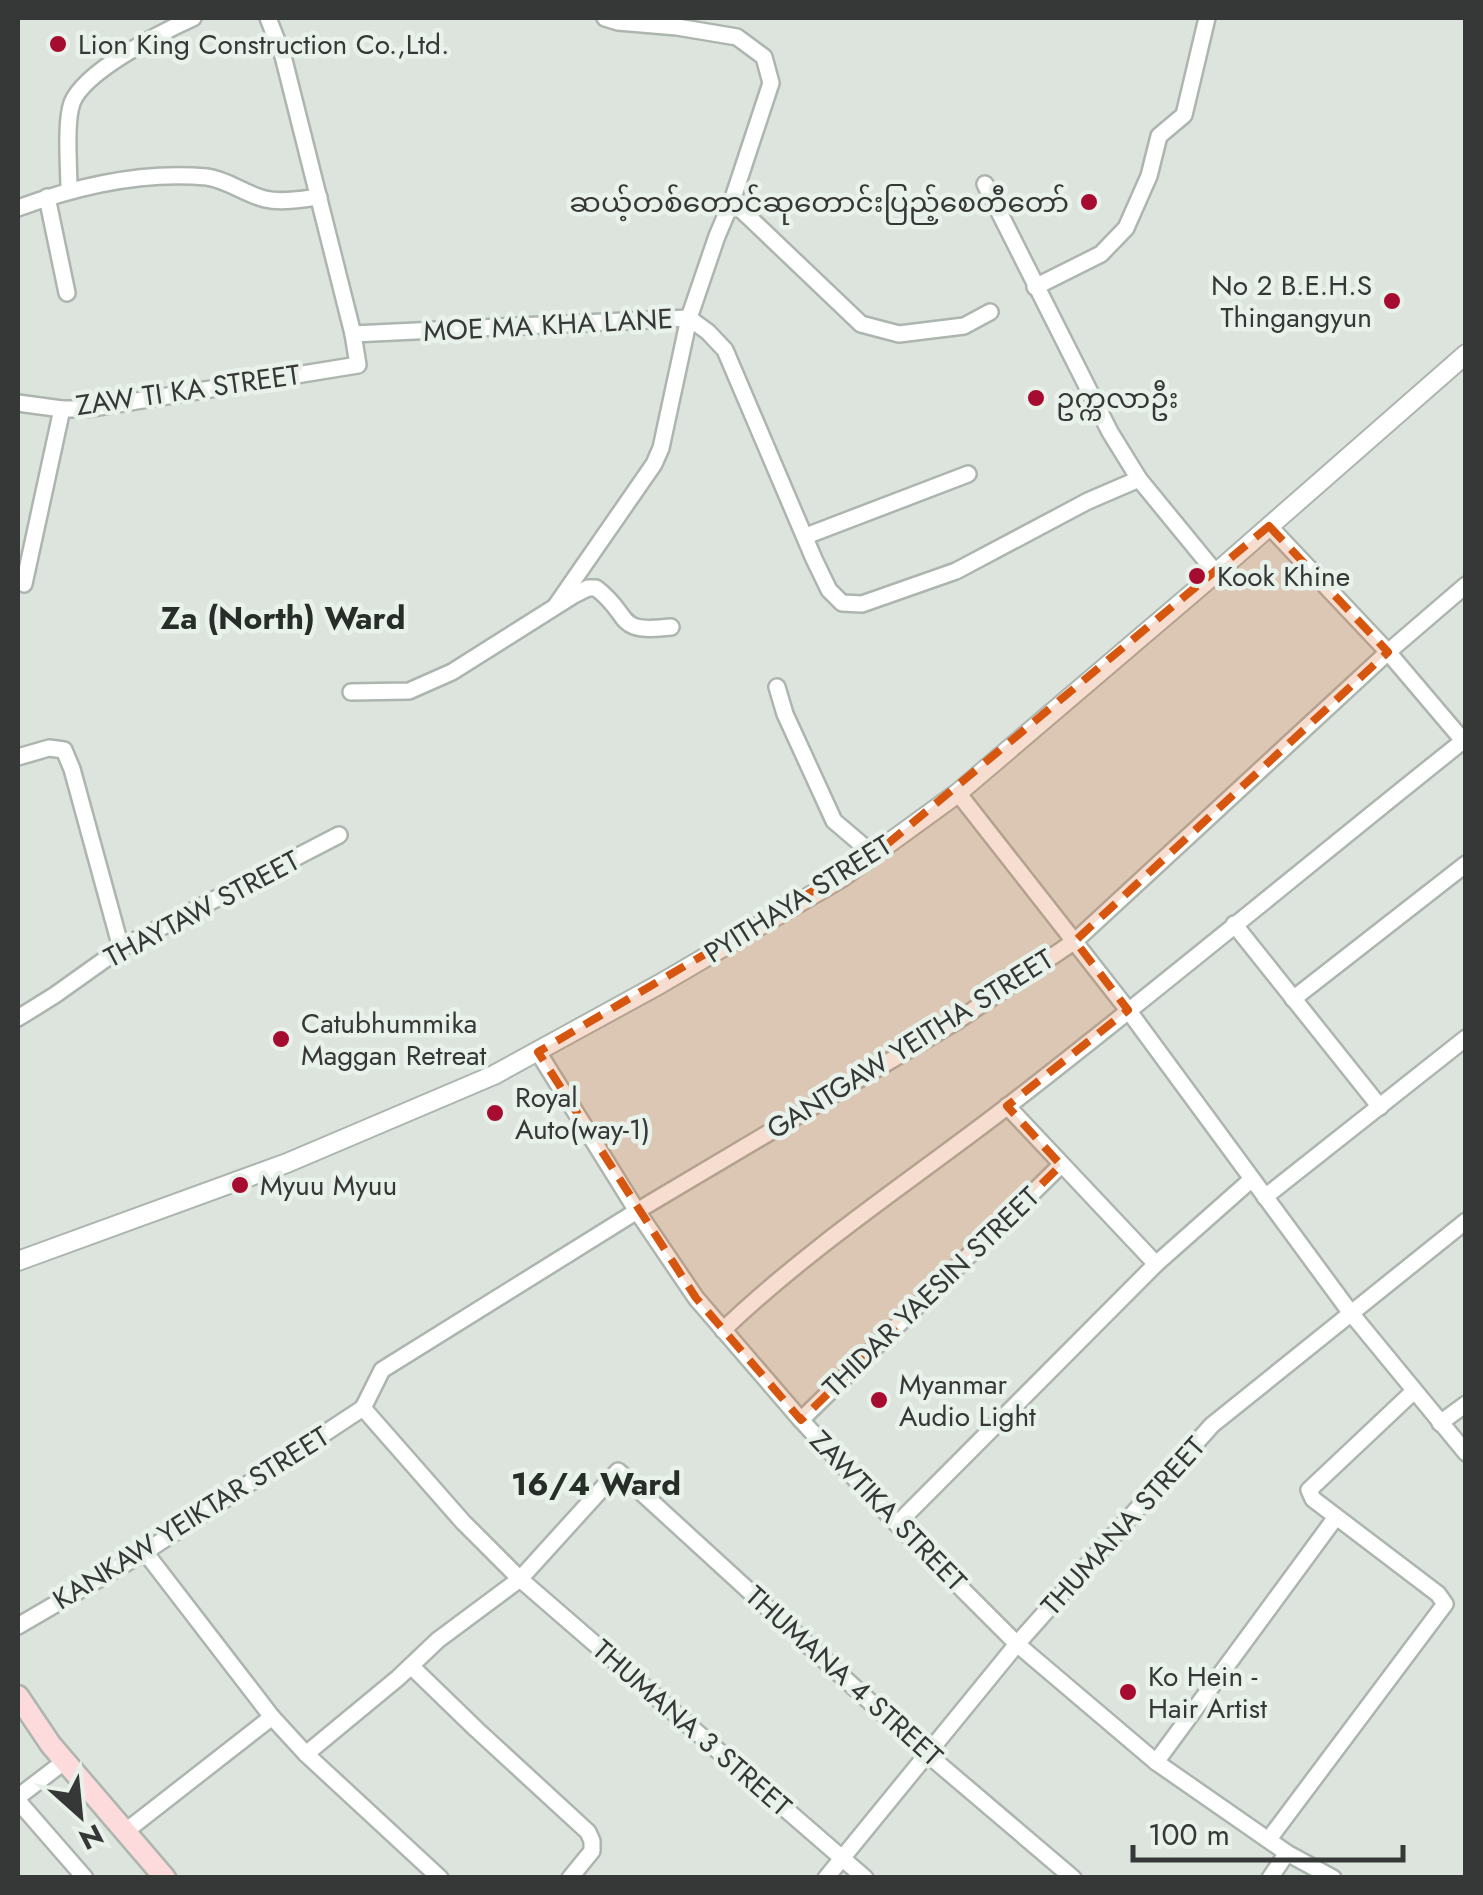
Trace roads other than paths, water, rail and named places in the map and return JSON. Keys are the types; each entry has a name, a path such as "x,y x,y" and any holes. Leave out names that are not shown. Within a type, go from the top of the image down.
{"main road":[{"path":"18,1696 51,1745 165,1878"}],"street":[{"path":"68,190 73,99 84,85 142,42 193,18"},
{"path":"268,18 283,56 353,334"},
{"path":"558,604 661,448 689,318 770,83 764,57 737,38 605,18"},
{"path":"1035,287 1100,254 1126,228 1149,176 1159,136 1184,115 1207,18"},
{"path":"18,208 68,190 139,179 198,177 228,182 268,200 318,197"},
{"path":"985,184 1110,432 1140,479 1216,573"},
{"path":"48,197 67,292"},
{"path":"732,201 861,324 899,334 964,326 990,312"},
{"name":"MOE MA KHA LANE","path":"353,334 689,318 725,350 829,590 842,603 862,604 956,571 1088,501 1140,479"},
{"name":"ZAW TI KA STREET","path":"18,403 88,409 358,365 353,334"},
{"name":"PYITHAYA STREET","path":"18,1261 287,1163 494,1075 842,878 958,792 1466,354"},
{"path":"24,584 23,558 62,409"},
{"path":"806,536 968,474"},
{"path":"723,1330 822,1245 1008,1106 1464,743 1388,652 1269,526"},
{"name":"GANTGAW YEITHA STREET","path":"364,1408 382,1370 638,1211 957,1022 1075,941 1466,585"},
{"path":"350,692 409,691 452,672 588,588 604,594 635,628 671,627"},
{"path":"777,687 785,714 834,821 874,855"},
{"path":"18,757 49,748 64,750 121,948"},
{"path":"958,792 1128,1010 1350,1312 1466,1453"},
{"name":"THAYTAW STREET","path":"18,1018 121,948 339,836"},
{"path":"1292,999 1466,864"},
{"path":"1234,924 1380,1107"},
{"path":"1266,1197 1466,1038"},
{"name":"ZAWTIKA STREET","path":"538,1052 696,1298 897,1524 1017,1644 1156,1762 1287,1853 1334,1878"},
{"path":"1008,1106 1156,1264"},
{"name":"THIDAR YAESIN STREET","path":"801,1420 1062,1164"},
{"path":"897,1524 1156,1264 1252,1179"},
{"name":"THUMANA STREET","path":"826,1878 1017,1644 1212,1425 1466,1221"},
{"path":"1269,1840 1445,1604 1438,1594 1313,1499 1309,1490 1414,1391"},
{"path":"1440,1422 1466,1404"},
{"name":"KANKAW YEIKTAR STREET","path":"18,1626 144,1552 364,1408"},
{"name":"THUMANA 3 STREET","path":"364,1408 520,1579 865,1878"},
{"name":"THUMANA 4 STREET","path":"520,1579 618,1471 926,1753 1073,1878"},
{"path":"1156,1762 1336,1517"},
{"path":"144,1552 272,1717 306,1754 440,1878"},
{"path":"306,1754 438,1640 520,1579"},
{"path":"411,1666 588,1832 592,1851 570,1878"},
{"path":"126,1831 272,1717"},
{"path":"65,1761 18,1799 85,1878"},
{"path":"1270,1878 1287,1853"}],"place":[{"name":"Lion King Construction Co.,Ltd.","path":"58,44"},
{"name":"ဆယ့်တစ်တောင်ဆုတောင်းပြည့်စေတီတော်","path":"1089,202"},
{"name":"No 2 B.E.H.S Thingangyun","path":"1392,301"},
{"name":"ဥက္ကလာဦး","path":"1036,398"},
{"name":"Kook Khine","path":"1197,576"},
{"name":"Catubhummika Maggan Retreat","path":"281,1039"},
{"name":"Royal Auto(way-1)","path":"495,1113"},
{"name":"Myuu Myuu","path":"240,1185"},
{"name":"Myanmar Audio Light","path":"879,1400"},
{"name":"Ko Hein - Hair Artist","path":"1128,1692"}],"district":[{"name":"Za (North) Ward","path":"283,618"},
{"name":"16/4 Ward","path":"596,1484"}]}
